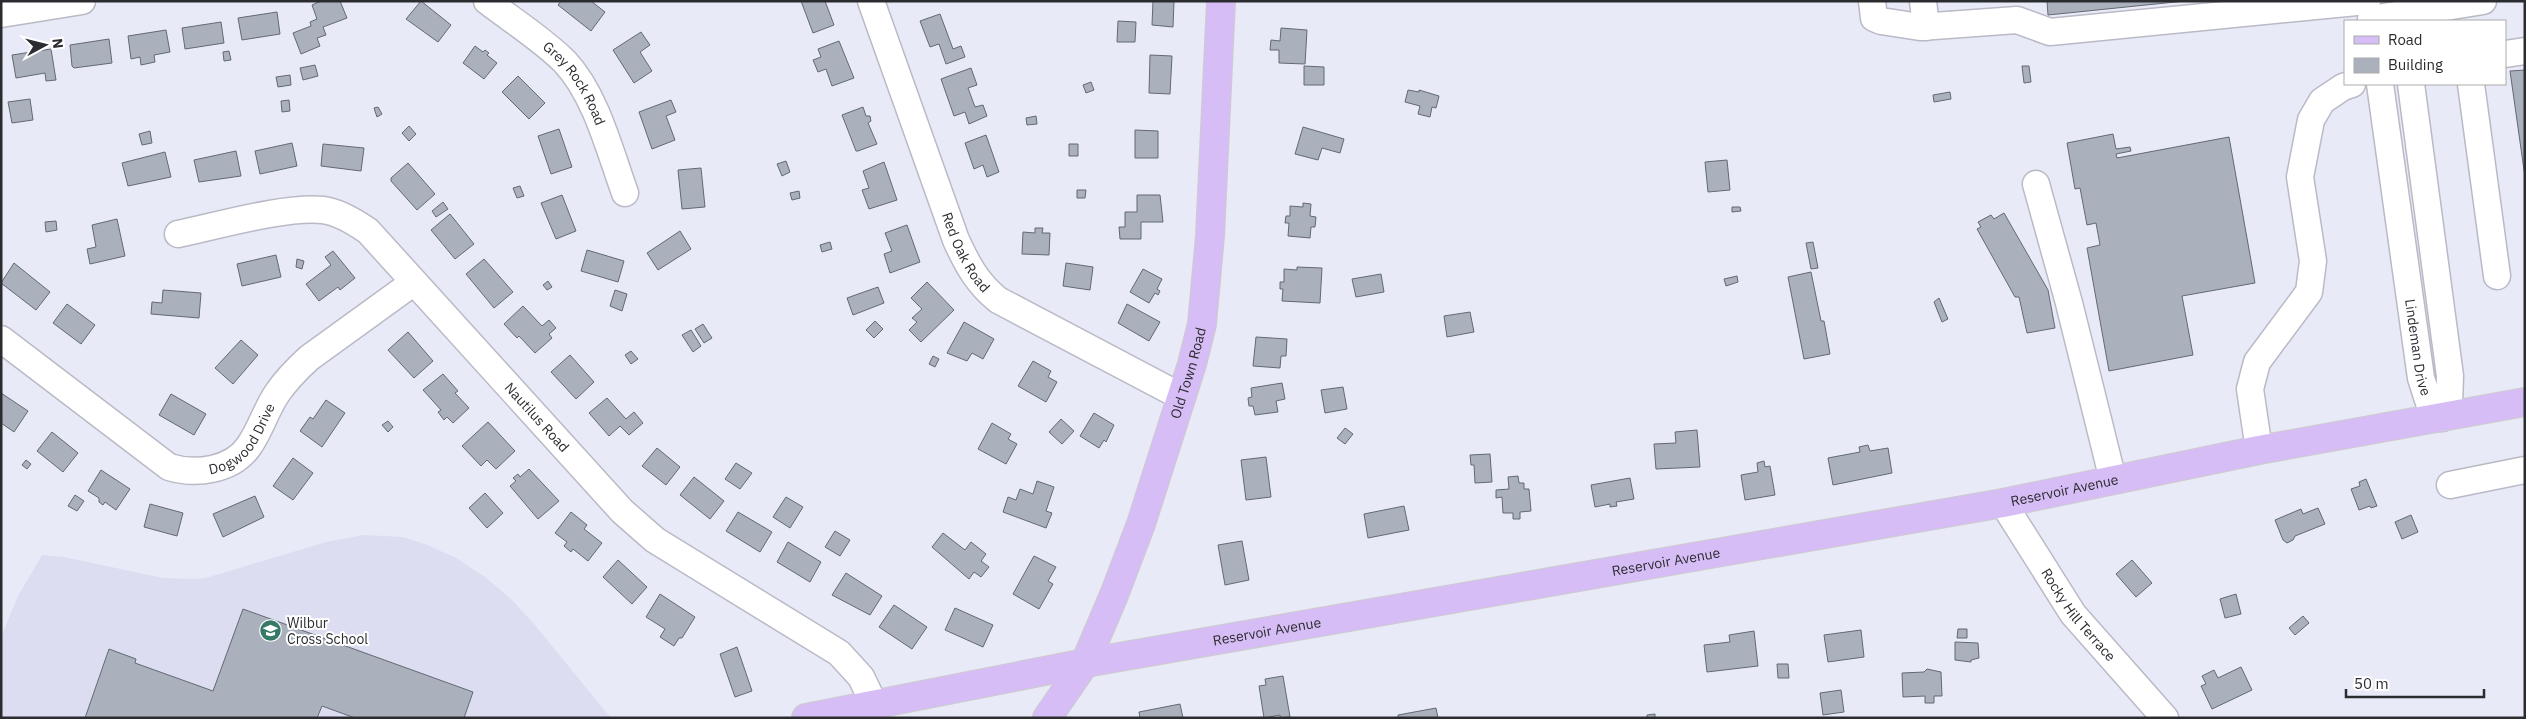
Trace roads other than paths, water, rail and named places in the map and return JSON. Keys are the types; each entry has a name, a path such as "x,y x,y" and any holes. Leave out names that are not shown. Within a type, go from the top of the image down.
{"main road":[{"name":"Old Town Road","path":"1047,718 1085,663 1141,524 1182,397 1202,324 1210,236 1221,1"},
{"name":"Reservoir Avenue","path":"806,718 1085,663 2003,502 2259,450 2525,402"}],"street":[{"path":"1,14 82,1"},
{"name":"Grey Rock Road","path":"487,1 547,46 572,71 591,103 626,193"},
{"name":"Red Oak Road","path":"871,1 956,240 968,267 983,288 998,300 1182,397"},
{"path":"1872,1 1874,18 1881,21 1926,27 1976,12 2016,11 2050,32 2068,32 2293,5 2401,12 2472,2"},
{"path":"1923,1 1926,27"},
{"path":"2506,54 2525,51"},
{"path":"2259,450 2250,389 2257,362 2309,292 2313,261 2300,177 2311,120 2322,101 2343,86 2348,85"},
{"name":"Lindeman Drive","path":"2380,85 2421,378 2430,406 2442,418 2449,403 2450,376 2411,85"},
{"path":"2471,85 2497,276"},
{"path":"2036,184 2069,302 2113,480"},
{"name":"Nautilus Road","path":"178,234 290,211 323,210 353,221 368,231 632,520 655,540 839,653 861,677 874,704"},
{"name":"Dogwood Drive","path":"1,339 169,467 193,471 213,469 232,462 248,448 277,393 293,372 309,358 414,282"},
{"path":"2450,485 2525,470"},
{"name":"Rocky Hill Terrace","path":"2003,502 2073,614 2165,718"}],"place":[{"name":"Wilbur Cross School","path":"271,631"}]}
